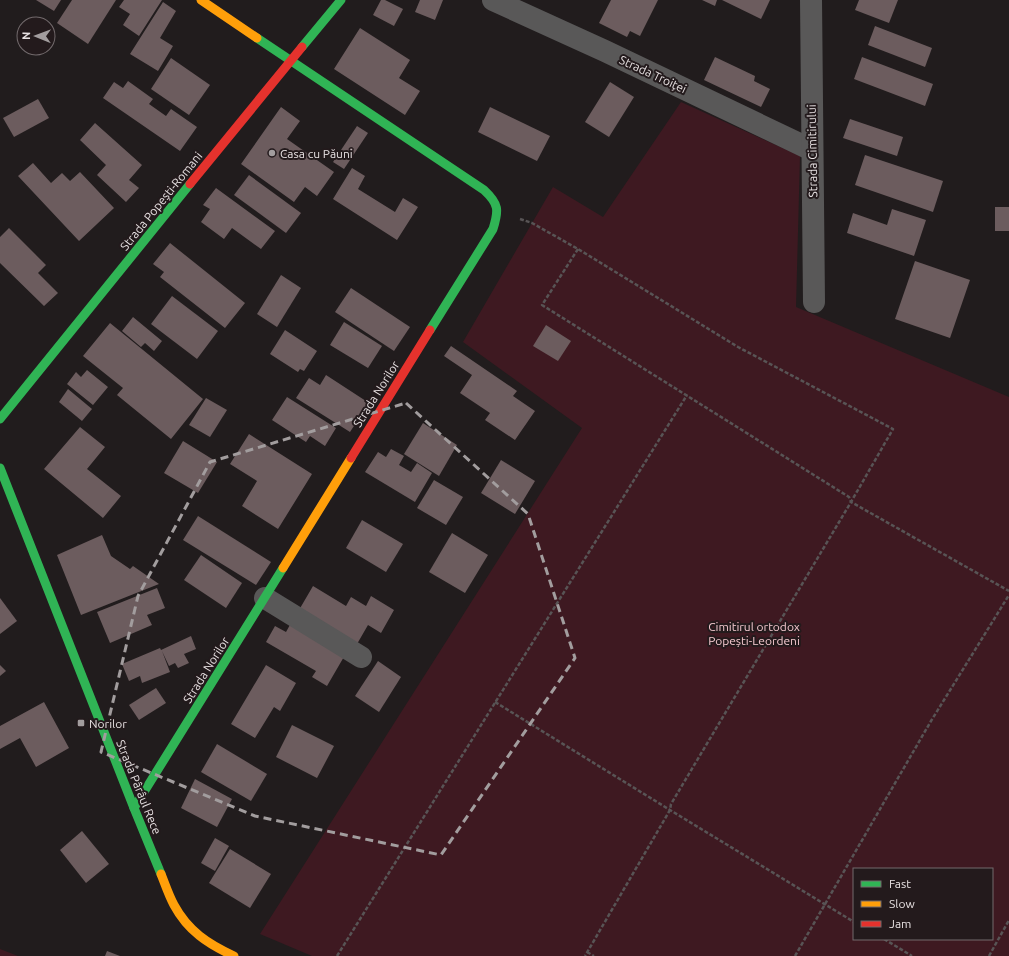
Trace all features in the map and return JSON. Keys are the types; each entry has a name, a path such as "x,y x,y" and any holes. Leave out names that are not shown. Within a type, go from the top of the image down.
{"street":[{"path":"201,0 484,190 495,200 497,210"},
{"name":"Strada Popești-Romani","path":"0,419 341,0"},
{"name":"Strada Troiței","path":"493,0 605,51 812,150"},
{"name":"Strada Cimitirului","path":"811,0 814,302"},
{"name":"Strada Norilor","path":"134,808 493,229 497,210"},
{"name":"Strada Pârâul Rece","path":"0,468 134,808 174,905 192,931 202,940 211,946 234,956"},
{"path":"265,598 361,657"}],"path":[{"path":"497,210 532,223 578,249 738,347 893,429 852,502 671,804 670,810 585,956"},
{"path":"578,249 542,305 849,496 852,502 1009,591"},
{"path":"337,956 687,395"},
{"path":"795,956 931,721 1009,595"},
{"path":"495,702 853,921"},
{"path":"989,956 1009,920"},
{"path":"886,940 912,956"},
{"path":"587,952 594,956"}],"highlighted area":[{"path":"406,403 528,514 575,658 441,855 255,816 101,752 138,596 210,462"}],"green space":[{"name":"Cimitirul ortodox Popești-Leordeni","path":"681,102 800,156 796,307 1009,397 1009,956 312,956 260,934 582,428 463,342 553,187 603,217"},
{"path":"0,949 18,956 0,956"}],"building":[{"path":"36,0 61,0 54,11"},
{"path":"72,0 116,0 88,44 57,23"},
{"path":"124,0 162,0 139,36 123,25 130,14 119,7"},
{"path":"381,0 385,0 403,9 394,26 373,15"},
{"path":"420,0 443,0 435,20 415,12"},
{"path":"611,0 658,0 640,36 630,31 627,37 599,23"},
{"path":"702,0 717,0 715,6"},
{"path":"722,0 770,0 761,19"},
{"path":"859,0 898,0 889,23 855,10"},
{"path":"163,2 176,11 160,38 173,46 158,71 130,54"},
{"path":"875,26 932,48 925,67 868,45"},
{"path":"360,28 410,60 399,78 420,91 405,115 334,69"},
{"path":"715,57 755,76 754,81 770,89 761,107 704,80"},
{"path":"862,57 933,84 925,106 854,79"},
{"path":"171,58 210,85 189,115 151,89"},
{"path":"128,81 153,99 149,104 166,116 171,109 197,127 180,151 103,98 114,82 123,88"},
{"path":"610,82 634,97 609,137 585,122"},
{"path":"38,99 49,118 14,137 3,118"},
{"path":"281,107 300,121 287,139 334,172 317,196 305,187 294,202 241,164"},
{"path":"490,107 550,136 537,161 478,132"},
{"path":"850,119 903,137 897,156 843,138"},
{"path":"95,123 142,165 129,180 139,188 126,202 97,175 106,165 80,140"},
{"path":"357,126 368,133 344,169 333,162"},
{"path":"865,155 943,181 933,212 855,185"},
{"path":"33,163 51,183 62,173 70,181 80,172 114,208 79,241 18,176"},
{"path":"352,168 365,176 358,189 395,212 403,198 418,207 397,240 333,199"},
{"path":"249,175 301,213 286,233 234,195"},
{"path":"216,188 275,231 261,249 232,228 224,239 201,222 210,209 203,205"},
{"path":"995,207 1009,207 1009,231 995,231"},
{"path":"892,209 926,220 914,256 847,233 853,213 887,225"},
{"path":"9,228 46,265 38,273 58,293 44,306 0,263 0,237"},
{"path":"170,243 245,303 225,328 160,277 164,272 153,264"},
{"path":"915,261 970,280 950,338 895,319"},
{"path":"281,275 301,288 277,327 257,314"},
{"path":"351,288 410,327 394,351 335,312"},
{"path":"172,296 218,331 197,359 151,324"},
{"path":"133,317 162,341 154,351 145,343 141,347 122,331"},
{"path":"344,322 382,346 368,368 330,345"},
{"path":"110,323 203,399 171,439 117,395 123,388 83,356"},
{"path":"546,325 571,341 558,361 533,346"},
{"path":"285,330 317,351 304,371 300,369 298,372 270,354"},
{"path":"451,346 517,391 513,396 535,411 515,440 485,420 490,413 460,393 472,375 444,356"},
{"path":"87,370 108,387 93,405 67,384 76,372 81,377"},
{"path":"326,375 369,403 350,432 296,398 309,378 320,385"},
{"path":"68,389 92,409 82,421 59,402"},
{"path":"287,397 336,428 325,446 310,436 306,442 272,420"},
{"path":"206,398 227,410 210,437 189,425"},
{"path":"423,423 457,445 439,476 404,454"},
{"path":"80,427 105,447 87,469 121,496 103,518 44,469"},
{"path":"249,434 312,474 278,529 242,506 257,481 230,464"},
{"path":"183,441 217,462 198,493 164,473"},
{"path":"391,449 404,456 399,465 411,472 417,463 432,473 415,502 365,472 378,452 386,457"},
{"path":"501,460 535,481 515,514 481,493"},
{"path":"434,480 463,497 446,525 417,508"},
{"path":"198,516 271,562 256,585 183,540"},
{"path":"362,520 403,544 386,572 346,548"},
{"path":"452,533 488,555 465,593 429,572"},
{"path":"102,535 111,556 130,569 133,566 159,584 81,615 57,555"},
{"path":"201,555 242,583 226,608 184,580"},
{"path":"313,586 346,606 351,597 366,606 371,596 394,610 381,633 368,625 357,644 299,610"},
{"path":"157,588 165,608 147,615 152,625 110,643 97,612"},
{"path":"0,598 17,621 0,634"},
{"path":"291,623 345,655 327,686 312,677 316,671 266,642 275,626 286,632"},
{"path":"191,636 196,649 184,654 189,663 178,668 175,663 169,666 162,651 170,672 142,683 140,676 129,681 122,664 160,648 161,650"},
{"path":"378,661 401,677 379,712 355,696"},
{"path":"0,665 6,671 0,676"},
{"path":"266,665 296,683 280,711 274,707 255,738 231,724"},
{"path":"156,688 166,703 139,720 129,705"},
{"path":"44,702 69,748 36,767 20,738 0,749 0,726"},
{"path":"292,725 334,746 317,778 276,757"},
{"path":"217,744 267,774 251,801 201,772"},
{"path":"195,779 232,799 217,827 181,808"},
{"path":"82,831 109,864 86,883 60,850"},
{"path":"215,838 229,846 215,871 201,863"},
{"path":"230,849 271,874 250,908 209,883"},
{"path":"107,951 120,956 105,956"}],"traffic: fast":[{"path":"302,47 341,0"},
{"path":"257,38 484,190 493,199 497,212 493,229 430,330"},
{"path":"0,419 190,184"},
{"path":"0,468 161,874"},
{"path":"134,808 283,568"}],"traffic: slow":[{"path":"201,0 257,38"},
{"path":"283,568 351,458"},
{"path":"161,874 172,901 192,929 216,947 234,956"}],"traffic: jam":[{"path":"190,184 302,47"},
{"path":"351,458 430,330"}],"place":[{"name":"Casa cu Păuni","path":"272,153"},
{"name":"Norilor","path":"81,723"}]}
